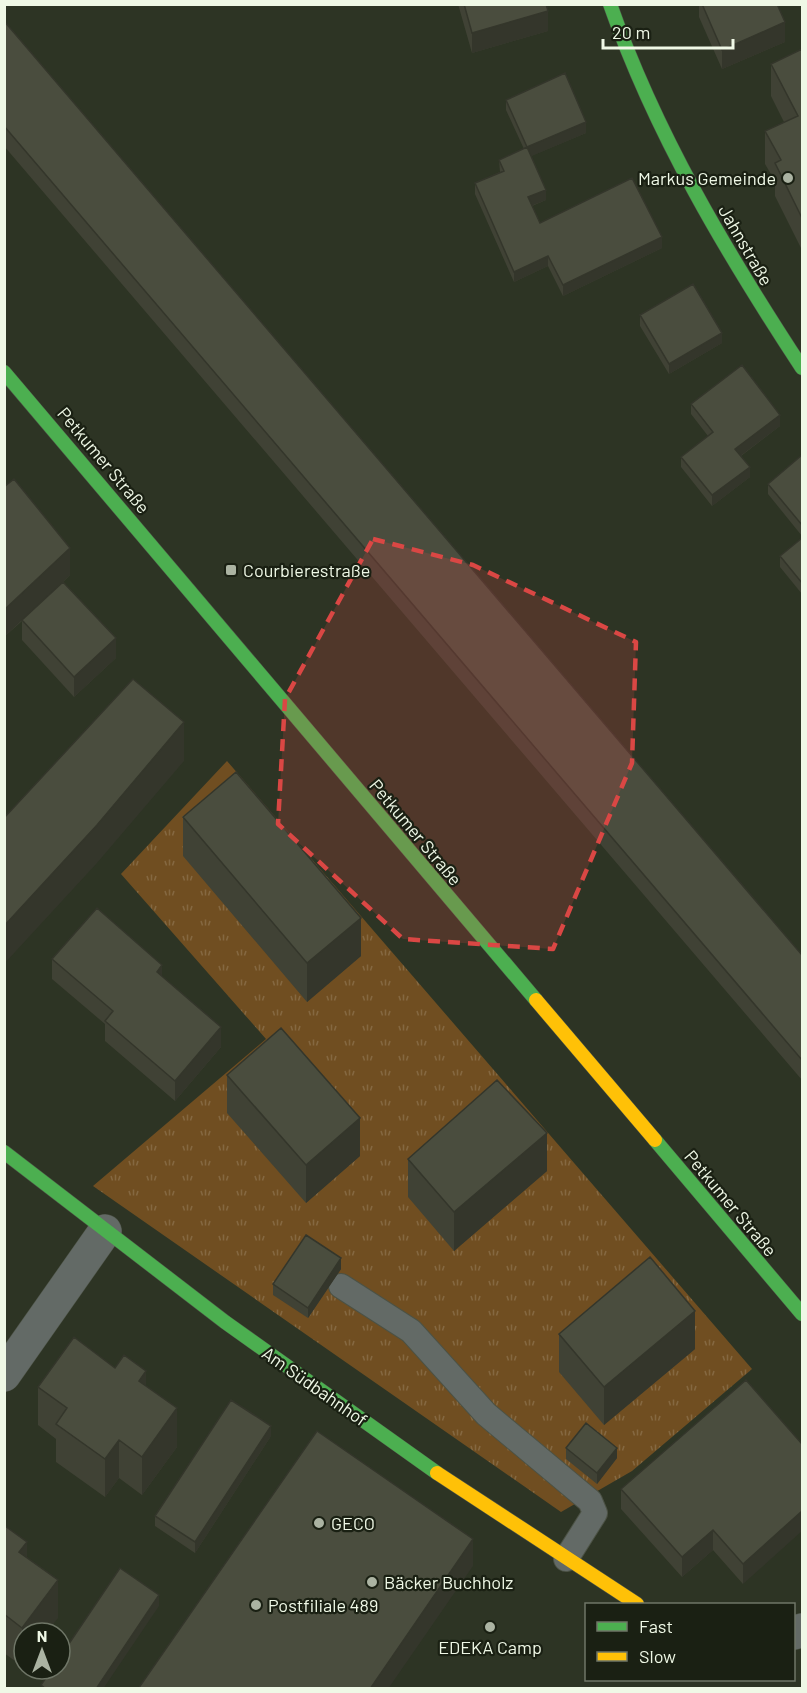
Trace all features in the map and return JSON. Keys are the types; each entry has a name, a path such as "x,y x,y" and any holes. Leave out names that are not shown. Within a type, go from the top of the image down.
{"street":[{"name":"Jahnstraße","path":"610,4 664,137 739,273 802,368"},
{"name":"Petkumer Straße","path":"4,372 802,1314"},
{"name":"Am Südbahnhof","path":"4,1152 233,1328 470,1497 634,1603"},
{"path":"4,1375 105,1231"}],"lane":[{"path":"341,1286 411,1331 486,1414 590,1501 595,1513 566,1559"}],"highlighted area":[{"path":"373,539 473,565 636,642 632,763 553,949 403,939 278,824 285,699"}],"green space":[{"path":"227,761 752,1369 632,1471 561,1512 93,1186 266,1039 121,874"}],"building":[{"path":"464,4 546,4 548,11 472,33"},
{"path":"702,4 777,4 785,22 722,50"},
{"path":"4,21 802,955 802,1060 4,126"},
{"path":"802,49 802,218 775,163 781,160 765,131 798,116 771,64"},
{"path":"565,73 586,122 527,147 506,100"},
{"path":"527,147 546,190 528,197 540,223 632,178 662,237 563,285 548,256 514,272 475,183 504,171 499,160"},
{"path":"693,284 722,333 669,364 640,315"},
{"path":"742,365 780,415 735,449 750,467 712,495 681,457 713,432 691,404"},
{"path":"802,455 802,525 768,484"},
{"path":"14,479 70,548 4,610 4,487"},
{"path":"802,538 802,583 780,556"},
{"path":"63,582 116,638 74,677 22,620"},
{"path":"133,679 184,722 97,825 4,926 4,818"},
{"path":"236,772 361,918 307,963 183,817"},
{"path":"97,908 162,965 157,972 221,1027 175,1081 105,1021 113,1011 52,959"},
{"path":"281,1028 360,1118 306,1165 227,1075"},
{"path":"497,1080 547,1133 454,1212 408,1159"},
{"path":"306,1235 341,1258 308,1308 273,1284"},
{"path":"650,1257 695,1311 604,1387 559,1334"},
{"path":"74,1337 115,1368 124,1355 146,1371 139,1381 177,1408 142,1457 119,1440 105,1459 56,1424 67,1408 38,1387"},
{"path":"746,1380 802,1444 802,1511 743,1564 713,1530 682,1557 621,1489"},
{"path":"231,1400 271,1426 195,1542 155,1516"},
{"path":"586,1423 617,1448 597,1473 566,1448"},
{"path":"317,1431 473,1539 370,1689 138,1689"},
{"path":"5,1526 27,1542 19,1552 58,1580 27,1621 13,1621 4,1614"},
{"path":"120,1568 159,1595 96,1689 46,1689 41,1685 44,1681 72,1681 72,1639"}],"traffic: fast":[{"path":"610,4 649,100 695,192 746,281 802,368"},
{"path":"4,372 536,1000"},
{"path":"655,1140 802,1314"},
{"path":"4,1152 225,1322 437,1473"}],"traffic: slow":[{"path":"536,1000 655,1140"},
{"path":"437,1473 635,1603"}],"place":[{"name":"Markus Gemeinde","path":"788,178"},
{"name":"Courbierestraße","path":"231,570"},
{"name":"GECO","path":"319,1523"},
{"name":"Bäcker Buchholz","path":"372,1582"},
{"name":"Postfiliale 489","path":"256,1605"},
{"name":"EDEKA Camp","path":"490,1627"}]}
